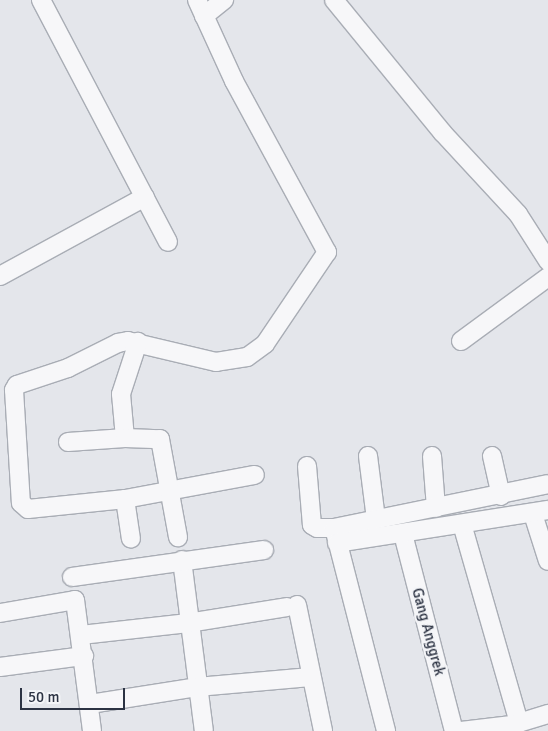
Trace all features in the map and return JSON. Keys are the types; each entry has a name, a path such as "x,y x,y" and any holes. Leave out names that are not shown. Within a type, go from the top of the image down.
{"street":[{"path":"41,0 168,242"},
{"path":"224,0 201,8 234,81 327,252 269,339 247,357 216,362 179,356 138,342 118,343 68,368 17,385 14,390 24,508 125,499 255,475"},
{"path":"334,0 442,132 518,214 548,261"},
{"path":"0,276 145,197"},
{"path":"461,341 548,277"},
{"path":"125,438 120,394 138,342"},
{"path":"68,442 125,438 163,441 178,537"},
{"path":"368,456 376,519"},
{"path":"432,456 436,508"},
{"path":"492,456 501,496"},
{"path":"307,466 312,525 335,535 403,534 540,512 548,561"},
{"path":"335,535 376,519 501,496 548,484"},
{"path":"125,499 131,539"},
{"path":"462,524 514,727"},
{"name":"Gang Anggrek","path":"403,534 454,731"},
{"path":"335,535 386,731"},
{"path":"72,577 182,560 264,550"},
{"path":"182,560 188,623 204,731"},
{"path":"0,613 75,600 84,656 92,731"},
{"path":"81,635 188,623 292,606 311,677 322,731"},
{"path":"0,667 84,656"},
{"path":"90,704 197,687 311,677"},
{"path":"461,731 514,727 548,714"}]}
